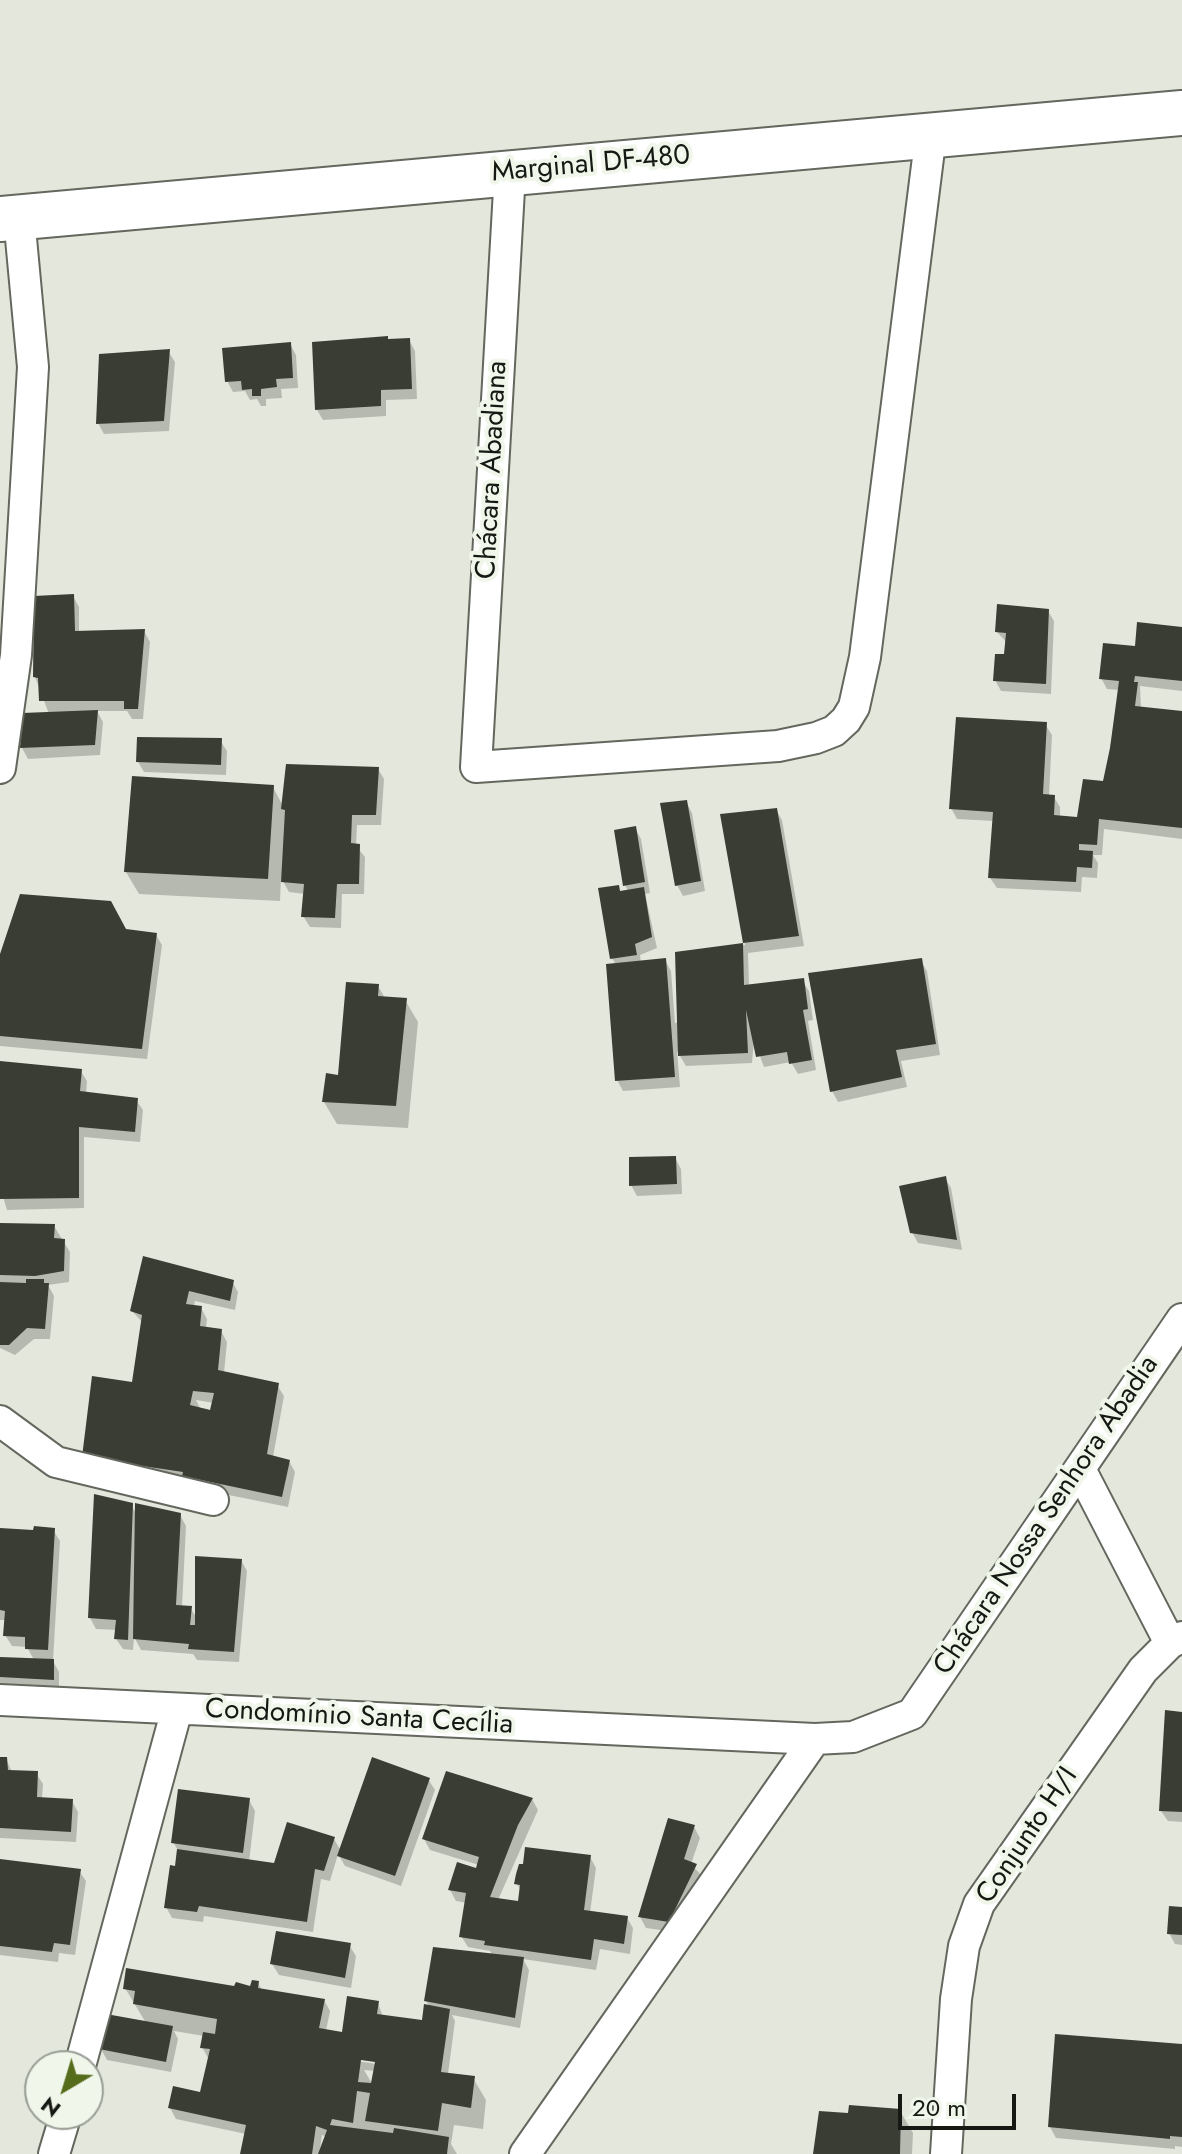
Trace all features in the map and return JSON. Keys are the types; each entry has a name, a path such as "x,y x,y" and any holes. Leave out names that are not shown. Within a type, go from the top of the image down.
{"street":[{"name":"Marginal DF-480","path":"10,218 1182,113"},
{"name":"Chácara Abadiana","path":"510,172 476,767 778,746 816,738 834,731 846,720 854,707 865,657 931,134"},
{"path":"0,768 16,655 33,382 10,218"},
{"name":"Chácara Nossa Senhora Abadia","path":"912,1714 1182,1319"},
{"path":"0,1421 56,1462 213,1500"},
{"path":"1080,1469 1176,1640"},
{"name":"Conjunto H/I","path":"946,2154 956,1999 964,1946 979,1904 1143,1670 1176,1640"},
{"path":"0,1700 177,1709"},
{"name":"Condomínio Santa Cecília","path":"84,2050 177,1709 815,1739 853,1737 912,1714"},
{"path":"525,2154 815,1739"},
{"path":"54,2154 61,2130"}],"building":[{"path":"388,336 388,339 410,338 412,389 381,390 381,406 315,410 312,342"},
{"path":"291,342 293,378 276,379 277,387 261,389 261,396 252,396 252,389 242,390 241,381 225,382 222,348"},
{"path":"170,349 164,421 96,424 99,354"},
{"path":"74,594 75,631 145,629 138,709 124,709 124,701 39,701 38,678 33,677 34,596"},
{"path":"997,604 1049,609 1046,684 993,681 995,654 1004,654 1006,633 995,632"},
{"path":"1137,622 1182,627 1182,681 1135,676 1134,682 1138,682 1135,706 1182,711 1182,828 1099,819 1097,845 1079,844 1079,850 1093,851 1092,868 1077,867 1076,882 988,878 993,812 949,809 956,717 1047,722 1043,794 1055,795 1054,815 1077,817 1083,779 1103,781 1110,748 1119,681 1099,679 1103,643 1135,646"},
{"path":"98,710 95,745 20,748 22,713"},
{"path":"137,737 222,738 221,765 136,762"},
{"path":"286,764 379,767 376,815 352,815 351,843 360,844 359,884 337,884 335,918 301,917 304,884 281,882 285,810 281,809"},
{"path":"132,776 274,785 268,879 124,872"},
{"path":"687,800 701,881 675,886 660,803"},
{"path":"777,808 799,936 743,943 720,814"},
{"path":"636,826 645,882 623,886 614,830"},
{"path":"619,885 620,891 644,887 652,937 635,944 637,955 610,959 598,888"},
{"path":"20,894 111,901 126,929 157,933 142,1049 0,1036 0,954"},
{"path":"743,943 744,985 804,978 808,1009 803,1010 812,1060 789,1064 787,1052 756,1057 746,1010 748,1053 678,1056 675,952"},
{"path":"666,958 675,1077 615,1081 606,964"},
{"path":"922,958 936,1044 896,1050 902,1077 830,1092 808,973"},
{"path":"346,982 379,984 378,996 407,998 396,1106 322,1102 326,1073 338,1075"},
{"path":"0,1061 82,1069 80,1091 138,1098 135,1132 79,1127 79,1198 0,1199"},
{"path":"676,1156 677,1184 629,1186 629,1157"},
{"path":"946,1176 957,1240 910,1233 899,1186"},
{"path":"0,1223 55,1224 54,1238 65,1239 64,1271 35,1276 0,1275"},
{"path":"143,1256 234,1280 230,1301 189,1291 186,1304 202,1306 200,1326 222,1329 218,1370 279,1383 267,1454 290,1460 282,1497 182,1476 183,1472 82,1457 92,1376 132,1382 142,1315 130,1311","holes":["193,1391 214,1393 210,1410 190,1405"]},
{"path":"26,1279 44,1279 44,1283 49,1283 45,1329 27,1328 9,1345 0,1345 0,1282 26,1283"},
{"path":"94,1494 133,1503 128,1640 114,1639 116,1620 88,1618"},
{"path":"135,1503 181,1513 176,1605 192,1606 190,1625 195,1625 195,1556 242,1559 234,1652 188,1649 189,1644 133,1639"},
{"path":"34,1526 55,1528 48,1650 25,1649 25,1637 3,1636 5,1611 0,1610 0,1528 33,1530"},
{"path":"0,1657 54,1659 54,1680 0,1677"},
{"path":"1165,1710 1182,1712 1182,1812 1159,1811"},
{"path":"0,1757 7,1757 8,1770 38,1771 37,1797 73,1799 71,1832 0,1828"},
{"path":"372,1757 430,1778 395,1876 337,1856"},
{"path":"446,1771 533,1798 518,1825 490,1897 518,1901 520,1885 514,1884 519,1864 523,1864 525,1847 591,1855 584,1910 628,1916 624,1944 594,1939 591,1960 484,1945 485,1941 459,1937 466,1893 448,1890 457,1862 476,1868 479,1857 422,1839"},
{"path":"178,1789 250,1798 243,1853 171,1843"},
{"path":"668,1818 695,1825 684,1859 697,1864 669,1922 638,1917"},
{"path":"287,1822 335,1837 324,1871 315,1869 307,1922 199,1906 197,1912 164,1908 170,1865 175,1866 177,1849 274,1863"},
{"path":"0,1859 81,1869 70,1945 54,1943 52,1952 0,1946"},
{"path":"1169,1906 1182,1907 1182,1935 1167,1934"},
{"path":"276,1931 351,1943 345,1978 270,1964"},
{"path":"433,1947 524,1957 515,2018 424,2001"},
{"path":"126,1968 234,1986 236,1982 250,1986 252,1980 259,1981 258,1988 325,1999 319,2028 342,2032 347,1996 379,2001 377,2014 422,2020 424,2004 450,2009 441,2072 475,2076 471,2108 442,2103 438,2131 365,2121 370,2093 357,2091 353,2123 332,2119 330,2125 393,2133 394,2128 449,2137 447,2154 318,2154 327,2130 316,2126 312,2154 240,2154 246,2125 168,2108 173,2086 200,2092 210,2049 200,2048 203,2032 215,2034 217,2019 133,2004 135,1991 123,1989","holes":["361,2060 375,2062 371,2083 358,2082"]},
{"path":"106,2014 173,2026 166,2062 99,2049"},
{"path":"1055,2034 1182,2044 1182,2137 1170,2136 1170,2139 1048,2127"},
{"path":"849,2105 901,2109 900,2154 813,2154 819,2111 848,2113"}]}
